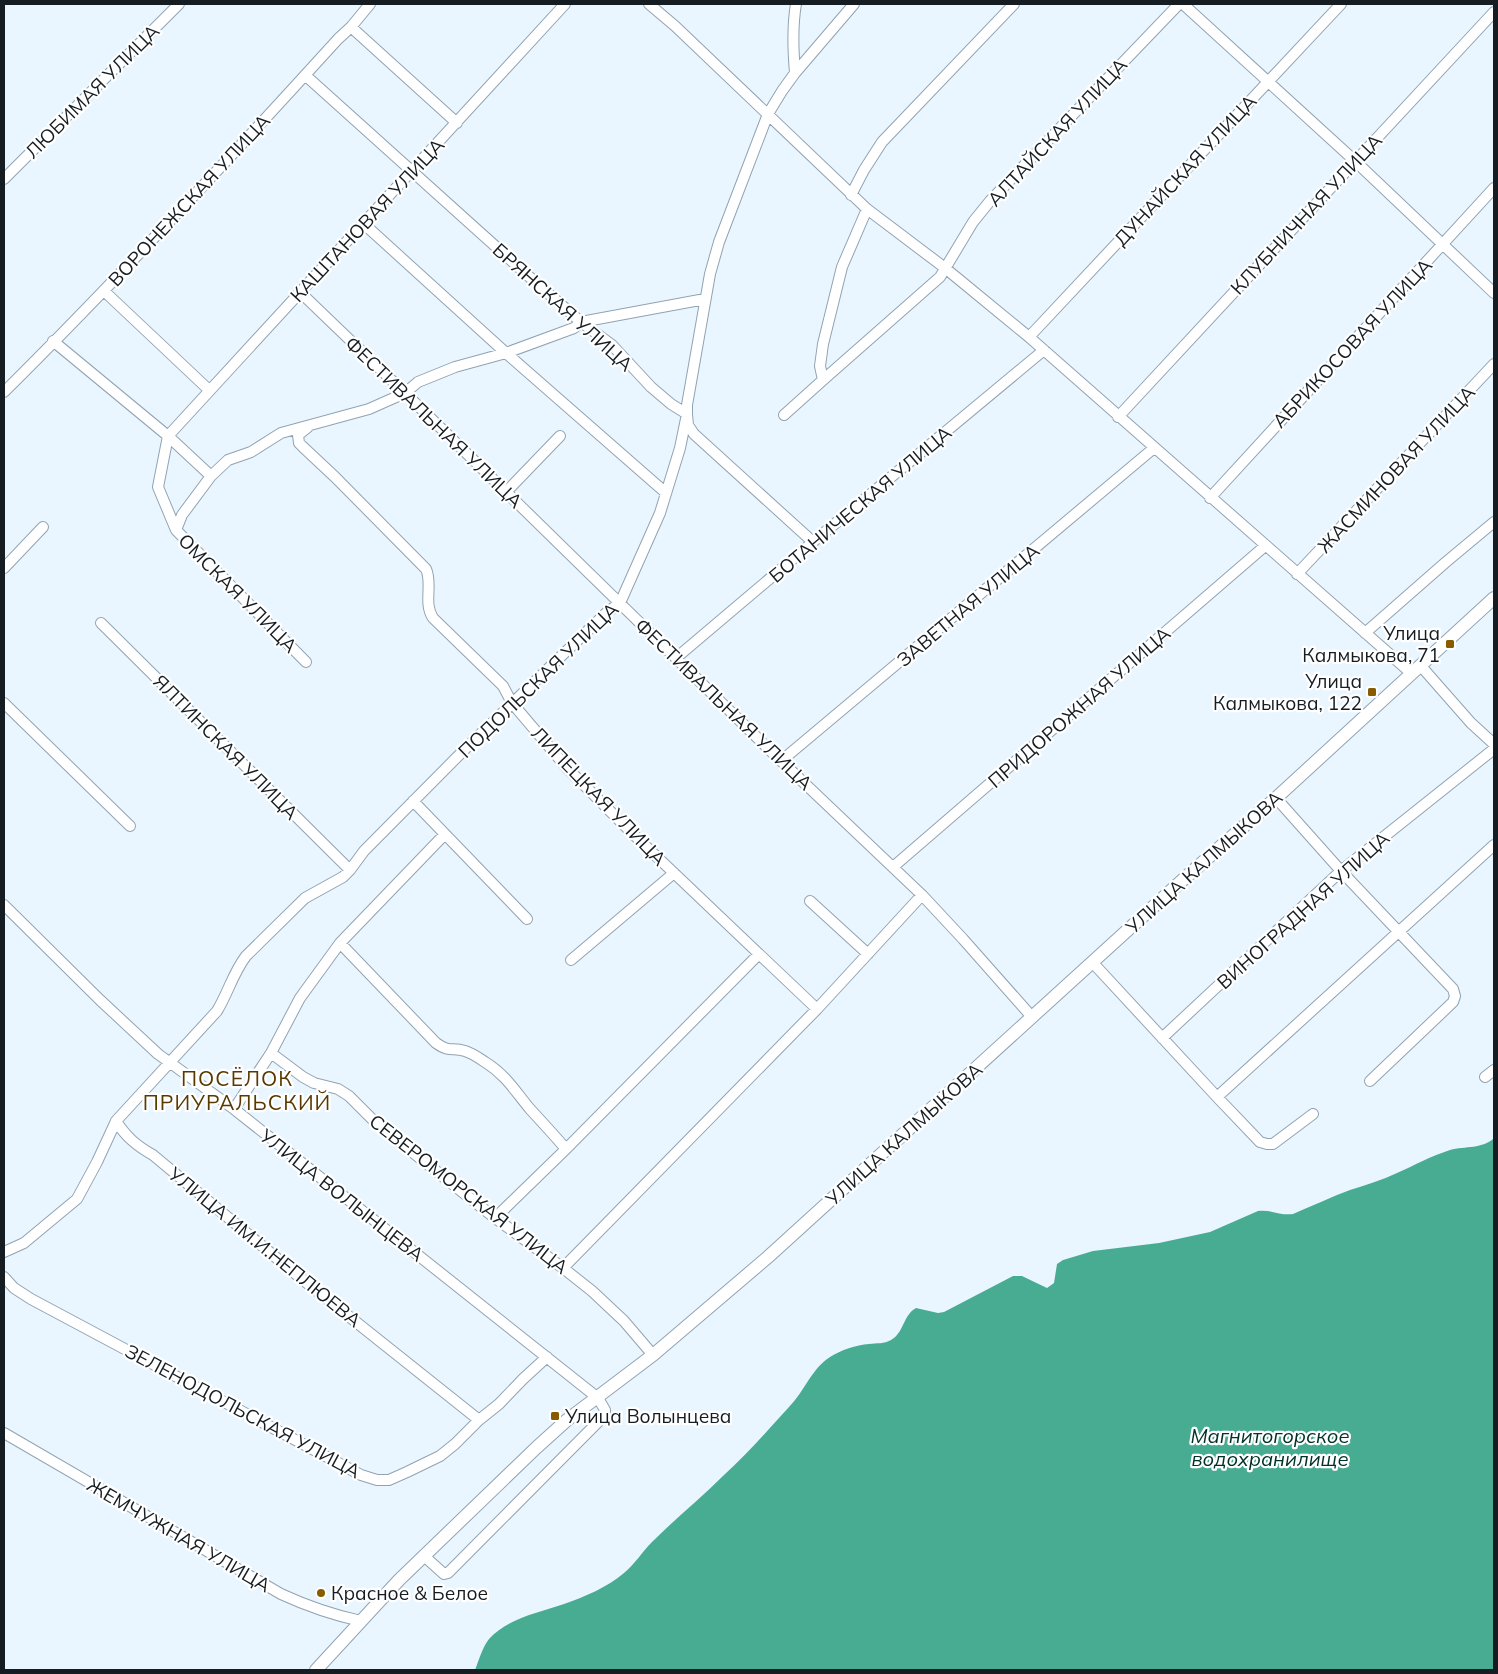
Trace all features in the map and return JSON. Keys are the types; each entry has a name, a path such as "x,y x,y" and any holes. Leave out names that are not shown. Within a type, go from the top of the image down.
{"main road":[{"name":"УЛИЦА КАЛМЫКОВА","path":"316,1670 424,1556 536,1448 567,1420 653,1355 768,1257 1093,964 1186,877 1276,798 1494,598"}],"street":[{"name":"ЛЮБИМАЯ УЛИЦА","path":"4,179 179,4"},
{"name":"ВОРОНЕЖСКАЯ УЛИЦА","path":"4,392 104,291 230,158 370,4"},
{"name":"КАШТАНОВАЯ УЛИЦА","path":"168,436 565,4"},
{"path":"649,4 675,26 851,195 945,268 1029,337 1365,633 1416,669 1494,744"},
{"path":"795,73 792,44 796,4"},
{"name":"ПОДОЛЬСКАЯ УЛИЦА","path":"170,1063 217,1011 225,998 238,966 246,956 300,902 332,884 350,870 364,851 512,703 606,612 620,604 660,513 680,448 710,274 719,242 768,114 795,73 854,4"},
{"path":"851,195 882,142 1014,4"},
{"name":"АЛТАЙСКАЯ УЛИЦА","path":"784,415 940,277 973,222 1008,181 1179,4"},
{"path":"1184,4 1356,161 1494,293"},
{"name":"ДУНАЙСКАЯ УЛИЦА","path":"1029,337 1341,4"},
{"name":"КЛУБНИЧНАЯ УЛИЦА","path":"1118,417 1494,12"},
{"path":"351,27 457,123"},
{"name":"БРЯНСКАЯ УЛИЦА","path":"305,75 581,322 612,345 651,387 671,404 687,414"},
{"name":"АБРИКОСОВАЯ УЛИЦА","path":"1210,498 1494,188"},
{"path":"823,380 820,366 823,344 842,266 867,209"},
{"path":"364,224 666,493"},
{"path":"104,291 209,390"},
{"name":"ФЕСТИВАЛЬНАЯ УЛИЦА","path":"301,293 781,761 922,895 1032,1017"},
{"path":"176,530 182,515 211,476 228,460 251,452 281,433 369,409 405,393 418,382 574,328 581,322 705,299"},
{"path":"53,341 168,436 211,476"},
{"name":"БОТАНИЧЕСКАЯ УЛИЦА","path":"676,658 1044,350"},
{"name":"ЖАСМИНОВАЯ УЛИЦА","path":"1297,574 1494,364"},
{"path":"687,414 688,425 694,434 813,542"},
{"name":"ЛИПЕЦКАЯ УЛИЦА","path":"308,426 298,435 299,443 426,569 429,578 430,613 503,686 512,703 568,768 674,873 817,1009"},
{"name":"ОМСКАЯ УЛИЦА","path":"168,436 158,487 176,530 306,662"},
{"path":"506,492 560,436"},
{"name":"ЗАВЕТНАЯ УЛИЦА","path":"781,761 1154,448"},
{"path":"1365,633 1494,522"},
{"path":"4,568 43,527"},
{"name":"ПРИДОРОЖНАЯ УЛИЦА","path":"893,867 1265,546"},
{"name":"ЯЛТИНСКАЯ УЛИЦА","path":"101,623 350,870"},
{"path":"4,703 130,826"},
{"name":"ВИНОГРАДНАЯ УЛИЦА","path":"1162,1038 1341,871 1494,749"},
{"path":"1276,798 1341,871 1453,989 1455,996 1453,1002 1370,1081"},
{"path":"413,801 527,919"},
{"path":"234,1109 271,1052 300,998 340,943 445,834"},
{"path":"1217,1097 1494,845"},
{"path":"571,960 674,873"},
{"path":"563,1268 817,1009 922,895"},
{"path":"810,900 868,954"},
{"name":"УЛИЦА ВОЛЫНЦЕВА","path":"4,905 100,1000 158,1054 234,1109 598,1398"},
{"path":"340,943 436,1043 451,1051 465,1051 472,1054 504,1077 517,1090 529,1108 566,1148"},
{"path":"495,1218 759,954"},
{"path":"1093,964 1260,1142 1273,1144 1314,1114"},
{"name":"СЕВЕРОМОРСКАЯ УЛИЦА","path":"271,1052 308,1080 338,1090 349,1096 376,1123 607,1304 653,1355"},
{"path":"4,1252 24,1243 77,1199 116,1121 170,1063"},
{"path":"1485,1077 1494,1070"},
{"name":"УЛИЦА ИМ.И.НЕПЛЮЕВА","path":"116,1121 131,1141 153,1155 297,1275 479,1420"},
{"name":"ЗЕЛЕНОДОЛЬСКАЯ УЛИЦА","path":"4,1277 14,1288 31,1299 362,1476 377,1480 389,1480 447,1451 547,1357"},
{"path":"424,1556 444,1574 448,1574 605,1415 605,1410 598,1398"},
{"name":"ЖЕМЧУЖНАЯ УЛИЦА","path":"4,1433 280,1594 307,1606 361,1621"}],"water":[{"name":"Магнитогорское водохранилище","path":"1494,1138 1494,1670 475,1670 489,1639 505,1626 524,1617 588,1595 611,1583 624,1573 652,1542 741,1459 794,1401 818,1367 834,1354 849,1348 891,1340 899,1333 908,1315 916,1308 938,1313 944,1312 1013,1276 1022,1276 1047,1288 1054,1283 1057,1264 1063,1260 1093,1251 1159,1243 1210,1232 1258,1211 1293,1214 1343,1193 1386,1178 1443,1152 1479,1146 1490,1142"}],"place":[{"name":"Улица Калмыкова, 71","path":"1450,644"},
{"name":"Улица Калмыкова, 122","path":"1372,692"},
{"name":"Улица Волынцева","path":"555,1416"},
{"name":"Красное & Белое","path":"321,1593"}],"district":[{"name":"ПОСЁЛОК ПРИУРАЛЬСКИЙ","path":"237,1091"}]}
